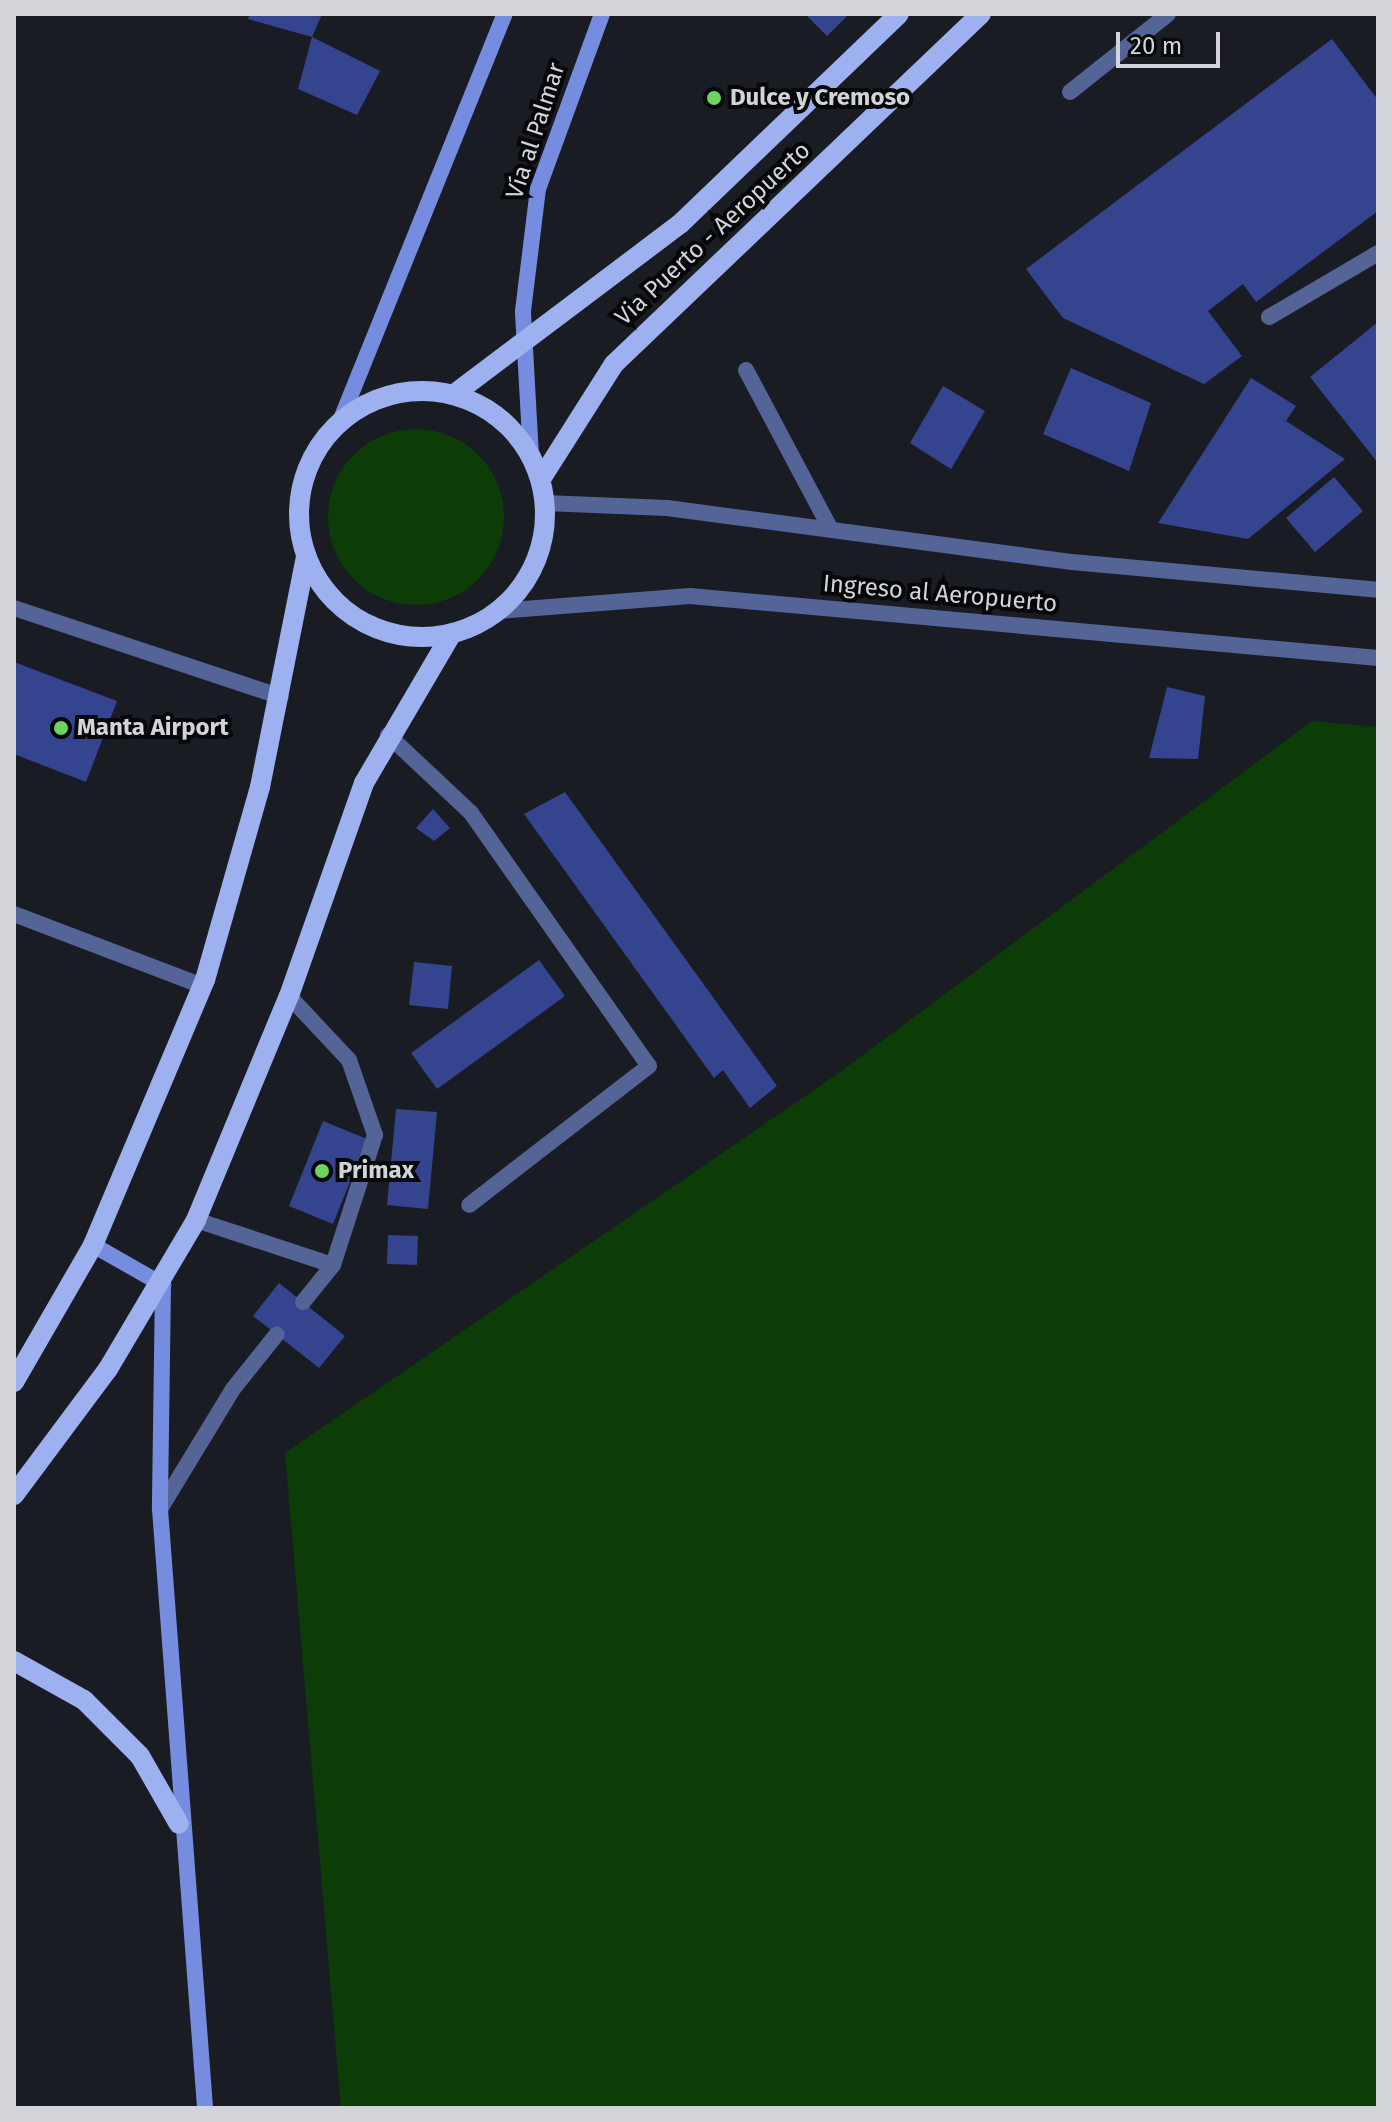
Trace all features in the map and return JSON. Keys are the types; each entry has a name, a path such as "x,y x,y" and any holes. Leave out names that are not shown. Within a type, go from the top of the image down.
{"main road":[{"name":"Via Puerto - Aeropuerto","path":"453,395 680,224 899,14"},
{"name":"Via Puerto - Aeropuerto","path":"541,479 614,364 981,14"},
{"path":"14,1382 93,1245 203,986 281,697 306,556 300,499 313,459 339,424 393,394 453,395 485,407 531,456 541,479 545,503 535,563 499,611 451,635 415,638 369,625 322,588 306,556"},
{"path":"14,1495 163,1285 196,1220 289,996 364,783 388,735 451,635"},
{"path":"14,1661 84,1700 140,1756 179,1824"}],"street":[{"path":"339,424 505,14"},
{"name":"Vía al Palmar","path":"531,456 524,340 538,189 602,14"},
{"path":"1070,92 1168,14"},
{"path":"1269,317 1378,253"},
{"path":"746,370 831,530"},
{"name":"Ingreso al Aeropuerto","path":"545,503 667,508 1072,562 1378,590"},
{"name":"Ingreso al Aeropuerto","path":"499,611 690,596 1378,658"},
{"path":"14,608 281,697"},
{"path":"388,735 471,813 649,1066 469,1205"},
{"path":"14,914 203,986"},
{"path":"289,996 349,1060 375,1135 333,1265 303,1302"},
{"path":"196,1220 333,1265"},
{"path":"93,1245 163,1285 160,1509 179,1824 205,2108"},
{"path":"160,1509 233,1389 277,1334"}],"green space":[{"path":"416,429 450,436 478,455 497,483 504,517 497,551 478,579 450,598 416,605 382,598 354,579 335,551 328,517 335,483 354,455 382,436"},
{"path":"1312,721 1378,727 1378,2108 341,2108 285,1453 836,1075"}],"building":[{"path":"250,14 322,14 312,37 248,19"},
{"path":"805,14 849,14 827,36"},
{"path":"312,37 380,71 357,115 298,89"},
{"path":"1332,39 1378,100 1378,211 1256,302 1243,284 1208,311 1242,356 1204,384 1063,318 1026,269"},
{"path":"1378,322 1378,463 1310,377"},
{"path":"1071,368 1151,403 1129,471 1043,434"},
{"path":"1251,378 1296,406 1286,421 1345,459 1248,539 1158,523"},
{"path":"943,386 985,411 951,469 910,443"},
{"path":"1334,477 1363,511 1315,552 1286,518"},
{"name":"Manta Airport","path":"14,662 117,701 86,782 14,754"},
{"path":"1167,687 1205,696 1198,759 1149,758"},
{"path":"565,792 777,1086 750,1108 723,1070 714,1078 524,814"},
{"path":"433,809 450,828 434,841 416,828"},
{"path":"539,960 565,996 437,1089 411,1053"},
{"path":"414,962 452,966 448,1009 409,1005"},
{"path":"396,1109 437,1112 428,1209 387,1205"},
{"path":"323,1121 367,1139 333,1224 289,1206"},
{"path":"388,1235 418,1236 417,1265 387,1264"},
{"path":"279,1283 345,1336 319,1368 253,1316"}],"place":[{"name":"Dulce y Cremoso","path":"714,98"},
{"name":"Manta Airport","path":"61,728"},
{"name":"Primax","path":"322,1171"}]}
